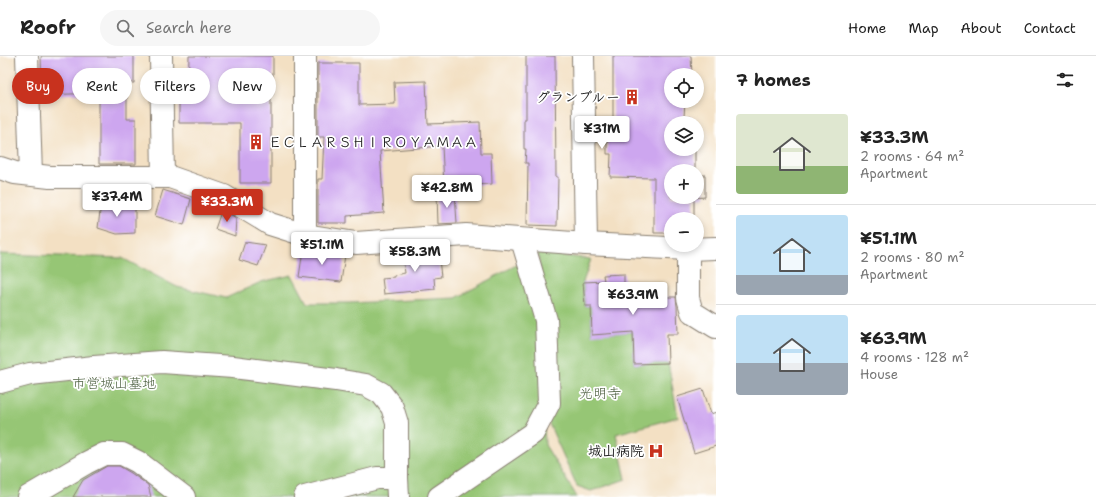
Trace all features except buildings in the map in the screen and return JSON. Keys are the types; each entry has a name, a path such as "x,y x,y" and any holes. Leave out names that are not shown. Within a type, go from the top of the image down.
{"street":[{"path":"28,56 31,174"},
{"path":"161,56 163,176"},
{"path":"305,235 306,56"},
{"path":"583,56 586,244"},
{"path":"0,168 15,172 50,177 170,177 224,196 270,224 305,235 356,243 466,235 522,240 664,248"},
{"path":"439,497 533,433 548,403 546,320 522,240"},
{"path":"704,248 716,248"},
{"path":"688,252 688,298 692,312 716,326"},
{"path":"0,382 30,374 162,362 233,367 336,380 366,385 381,393 392,407 397,423 397,487 377,478 305,497"},
{"path":"28,497 104,454 122,454 138,462 184,497"}],"green space":[{"name":"光明寺","path":"538,253 591,259 583,282 585,306 591,306 592,334 633,332 634,364 668,363 678,417 616,434 626,479 591,491 577,486 546,417 555,394"},
{"name":"市営城山墓地","path":"0,254 122,258 177,287 226,298 261,282 292,275 307,303 349,303 456,298 518,264 531,290 539,324 545,445 577,497 0,497"}],"place":[{"name":"グランブルー","path":"632,97"},
{"name":"ＥＣＬＡＲＳＨＩＲＯＹＡＭＡＡ","path":"256,142"},
{"name":"城山病院","path":"656,451"}]}
